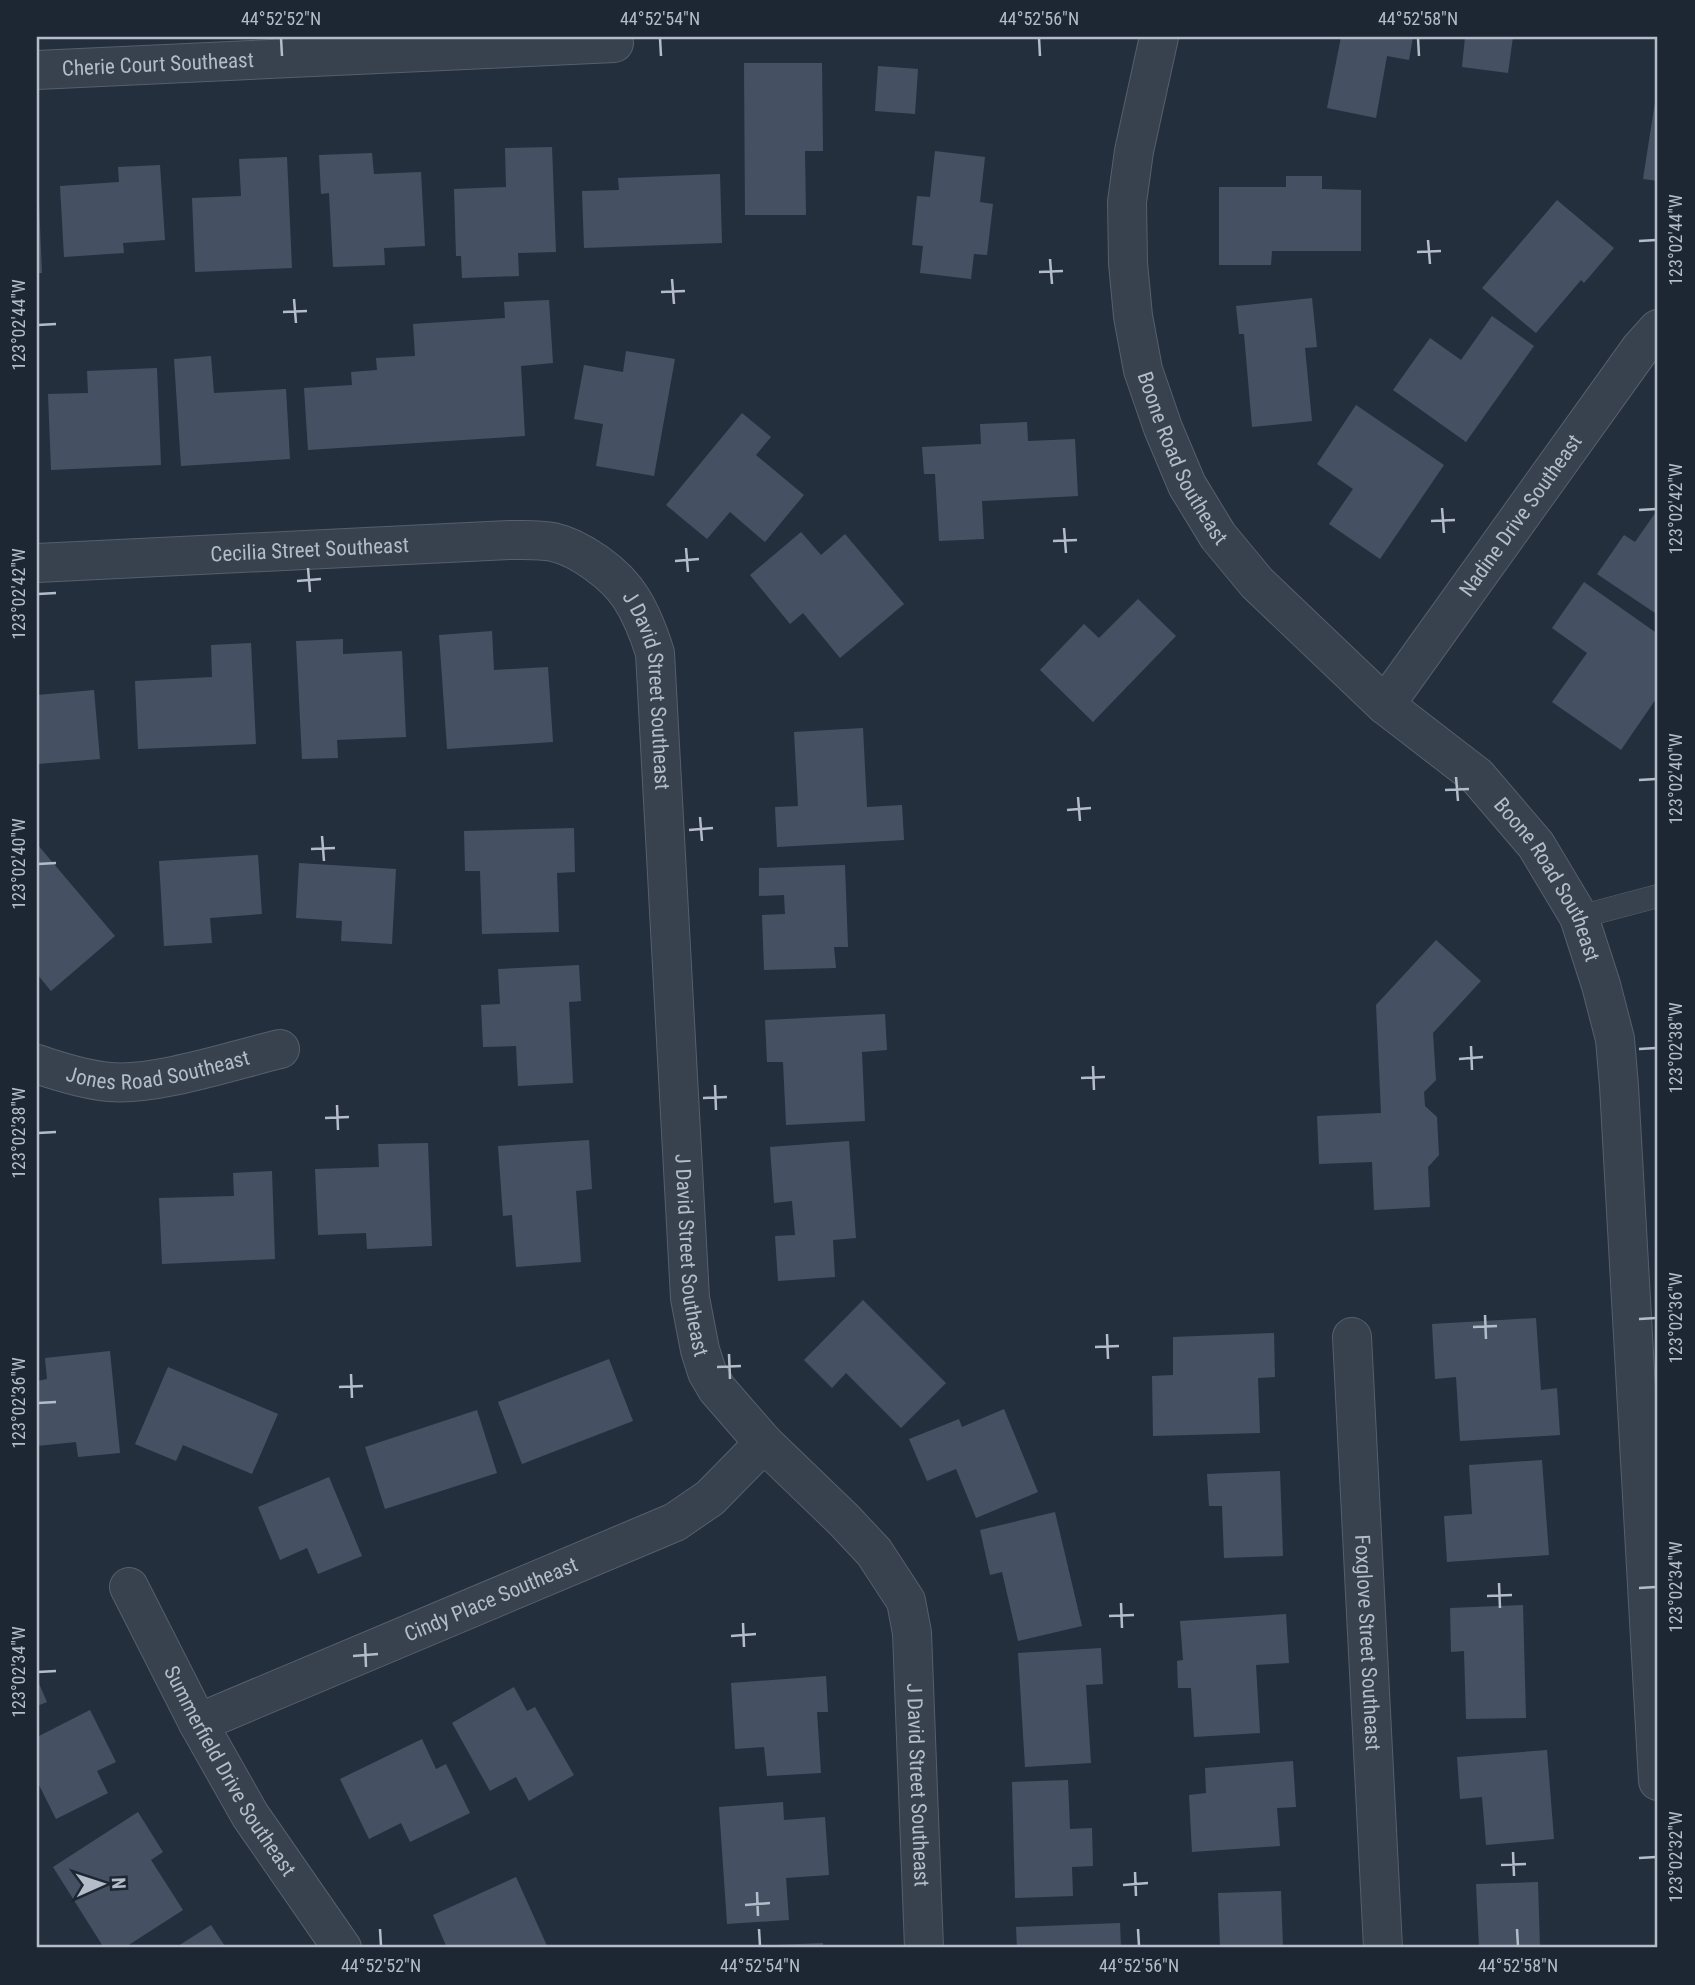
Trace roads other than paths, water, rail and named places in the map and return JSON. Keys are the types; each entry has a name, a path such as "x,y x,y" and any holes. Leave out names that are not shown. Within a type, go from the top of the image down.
{"street":[{"name":"Boone Road Southeast","path":"1159,37 1134,151 1127,202 1128,263 1133,316 1143,370 1163,428 1188,485 1218,536 1257,583 1385,705 1477,776 1503,804 1536,845 1578,917 1601,985 1616,1051 1655,1660 1658,1781"},
{"name":"Cherie Court Southeast","path":"37,70 614,43"},
{"name":"Nadine Drive Southeast","path":"1385,705 1640,349 1658,329"},
{"name":"Cecilia Street Southeast","path":"37,563 509,540 552,541 582,552"},
{"name":"J David Street Southeast","path":"582,552 610,574 630,595 643,619 655,653 690,1298 700,1350 707,1372 717,1389 764,1443 874,1552 906,1601 912,1633 923,1948"},
{"name":"Jones Road Southeast","path":"37,1064 64,1073 111,1082 154,1079 280,1049"},
{"name":"Foxglove Street Southeast","path":"1352,1337 1383,1948"},
{"name":"Cindy Place Southeast","path":"198,1723 675,1522 710,1498 764,1443"},
{"name":"Summerfield Drive Southeast","path":"129,1587 198,1723 250,1815 342,1948"}],"lane":[{"path":"1578,917 1658,896"}]}
